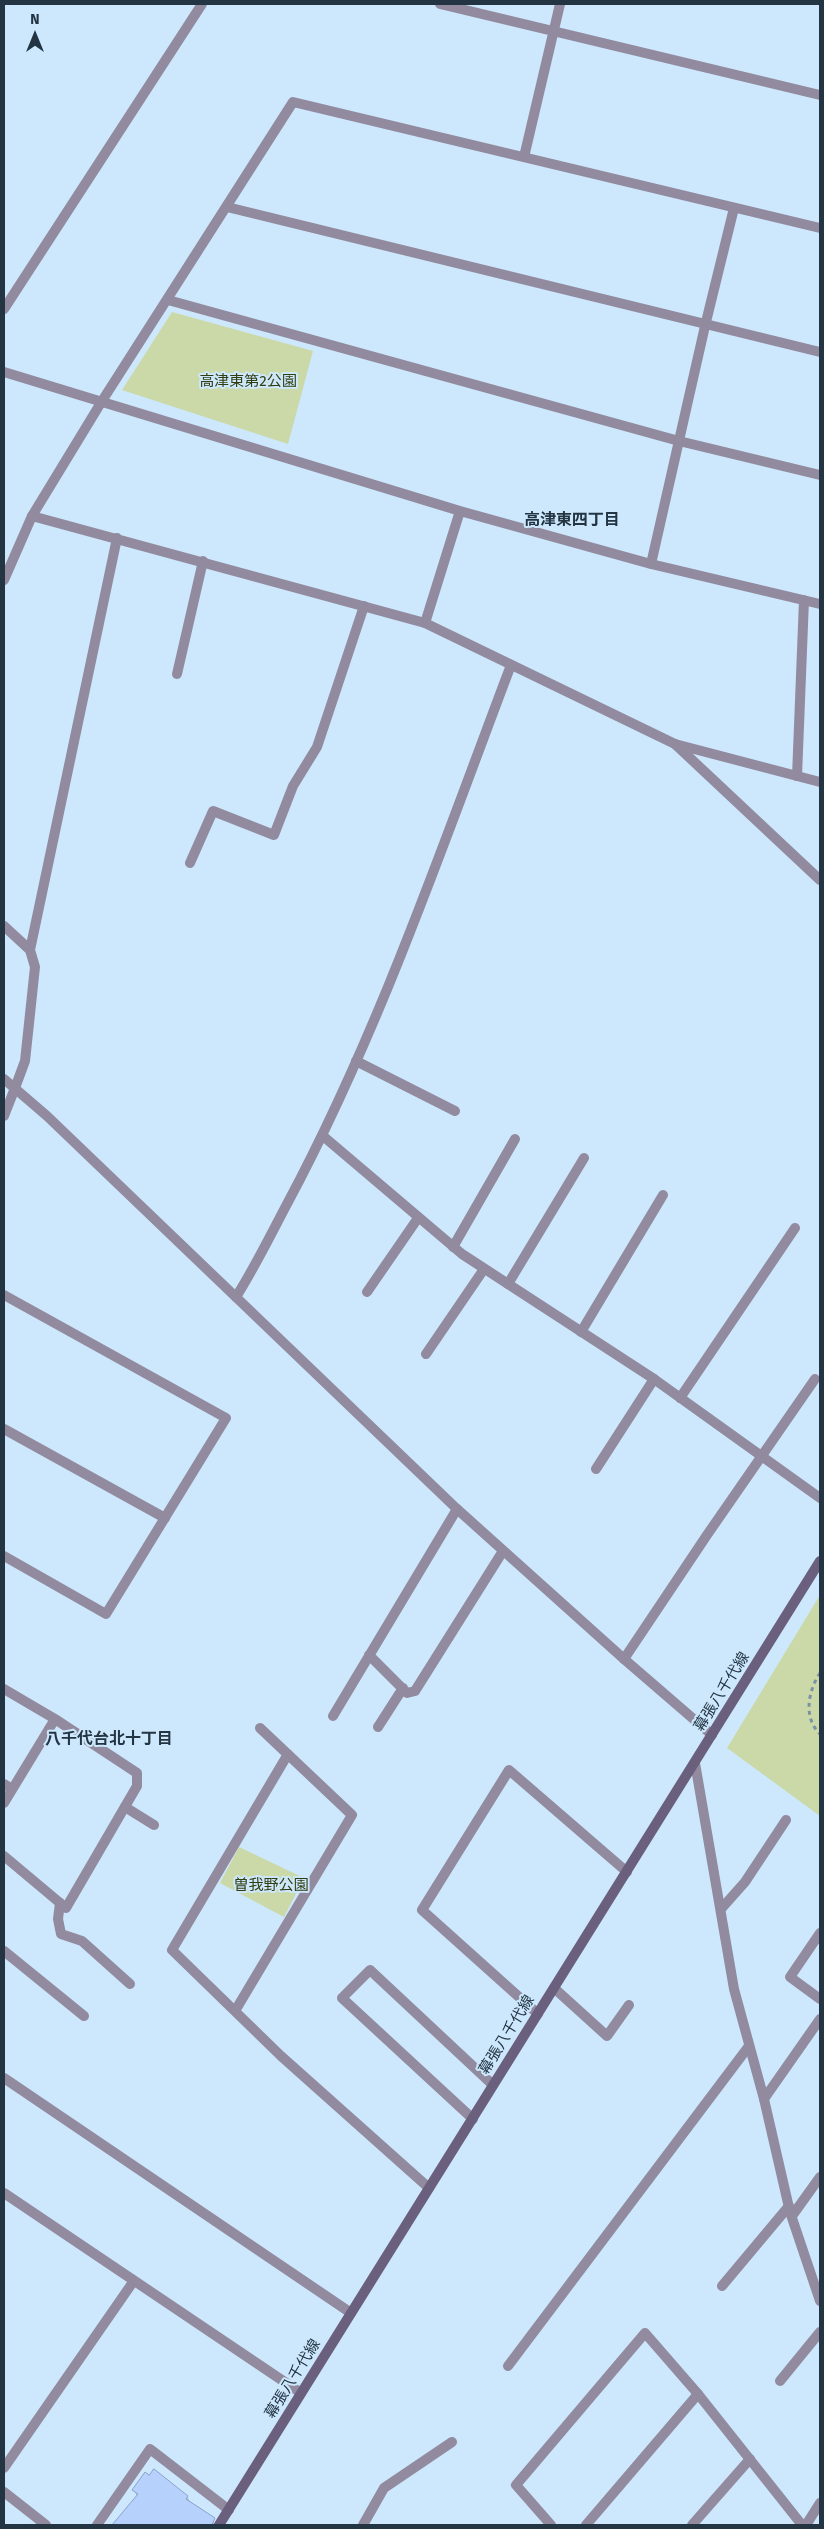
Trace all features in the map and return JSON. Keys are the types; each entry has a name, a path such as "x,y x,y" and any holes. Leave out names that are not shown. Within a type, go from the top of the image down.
{"main road":[{"name":"幕張八千代線","path":"220,2525 820,1561"}],"street":[{"path":"4,309 202,4"},
{"path":"440,4 820,94"},
{"path":"524,157 560,4"},
{"path":"4,580 32,516 102,401 293,102 820,228"},
{"path":"227,207 705,326 820,352"},
{"path":"651,564 734,208"},
{"path":"168,300 679,442 820,476"},
{"path":"4,372 460,510 651,564 820,604"},
{"path":"425,623 460,510"},
{"path":"32,516 203,561 425,623 675,744 820,782"},
{"path":"4,1116 25,1061 34,967 30,950 117,538"},
{"path":"177,674 203,561"},
{"path":"797,776 804,600"},
{"path":"190,863 213,811 274,835 293,786 317,747 364,606"},
{"path":"236,1297 323,1136 356,1061 403,951 511,665"},
{"path":"675,744 820,880"},
{"path":"4,926 30,950"},
{"path":"356,1061 455,1111"},
{"path":"4,1079 236,1297 457,1509 712,1735"},
{"path":"323,1136 453,1247 654,1379 820,1498"},
{"path":"453,1247 515,1140"},
{"path":"508,1284 584,1158"},
{"path":"581,1332 663,1195"},
{"path":"367,1292 418,1218"},
{"path":"680,1398 795,1228"},
{"path":"426,1354 484,1269"},
{"path":"4,1295 226,1418 106,1614 4,1556"},
{"path":"596,1469 654,1379"},
{"path":"624,1659 815,1379"},
{"path":"4,1429 165,1518"},
{"path":"333,1716 457,1509"},
{"path":"369,1655 407,1693 415,1691 503,1551"},
{"path":"378,1727 403,1688"},
{"path":"4,1689 55,1719 137,1773 137,1786 66,1908 4,1856"},
{"path":"4,1803 8,1786 55,1719"},
{"path":"235,2011 352,1815 260,1728"},
{"path":"288,1754 172,1950 281,2056 429,2188"},
{"path":"695,1763 734,1989 764,2099 789,2206 820,2301"},
{"path":"538,2014 422,1910 509,1770 627,1872"},
{"path":"125,1806 154,1825"},
{"path":"721,1909 745,1882 786,1820"},
{"path":"60,1903 58,1918 61,1934 82,1941 130,1984"},
{"path":"820,1933 790,1977 820,1999"},
{"path":"4,1951 84,2016"},
{"path":"472,2118 342,1998 370,1970 493,2086"},
{"path":"554,1988 607,2036 629,2005"},
{"path":"764,2099 820,2019"},
{"path":"508,2366 749,2046"},
{"path":"4,2078 351,2313"},
{"path":"792,2216 820,2177"},
{"path":"4,2193 133,2282 301,2393"},
{"path":"722,2286 789,2206"},
{"path":"4,2468 133,2282"},
{"path":"780,2381 820,2332"},
{"path":"551,2525 516,2485 645,2333 698,2394 802,2525"},
{"path":"586,2525 698,2394"},
{"path":"363,2525 384,2488 452,2442"},
{"path":"97,2525 150,2449 229,2510"},
{"path":"692,2525 750,2460"},
{"path":"4,2492 46,2525"},
{"path":"806,2525 820,2503"}],"path":[{"path":"820,1673 811,1690 810,1717 820,1734"}],"green space":[{"name":"高津東第2公園","path":"172,312 313,351 288,444 122,390"},
{"path":"820,1595 820,1816 727,1748"},
{"name":"曽我野公園","path":"239,1847 304,1878 284,1917 220,1883"}],"building":[{"path":"154,2469 188,2496 186,2499 215,2518 212,2525 112,2525 138,2494 132,2490 145,2472 149,2475"}],"district":[{"name":"高津東四丁目","path":"572,521"},
{"name":"八千代台北十丁目","path":"109,1740"}]}
